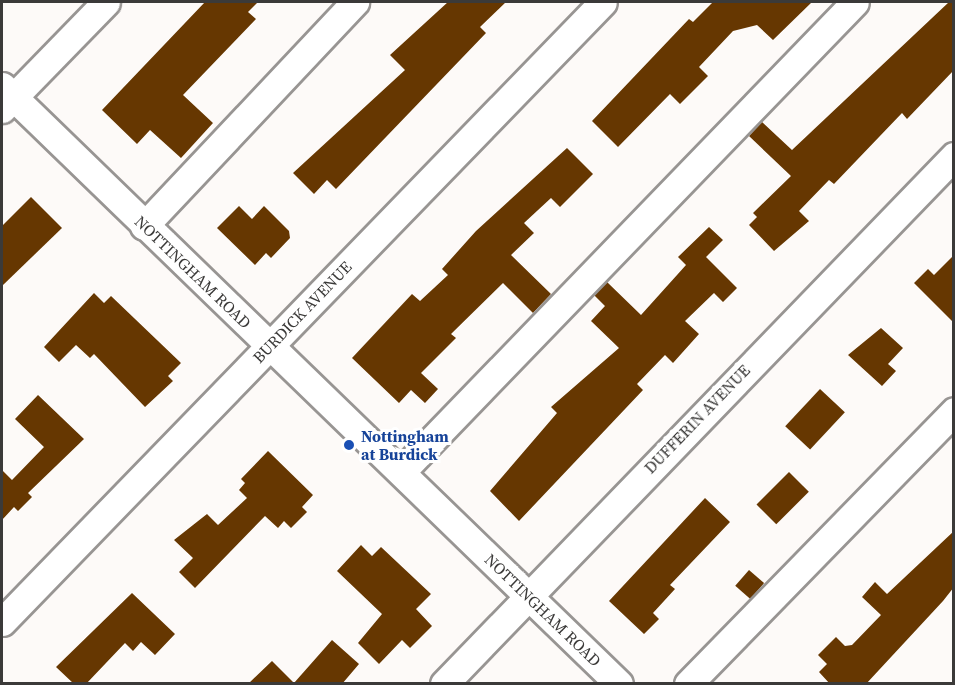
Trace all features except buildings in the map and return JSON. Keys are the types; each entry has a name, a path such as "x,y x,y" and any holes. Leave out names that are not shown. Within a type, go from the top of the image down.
{"street":[{"path":"5,98 106,2"},
{"path":"144,226 355,2"},
{"name":"BURDICK AVENUE","path":"2,622 603,2"},
{"path":"401,472 855,2"},
{"name":"NOTTINGHAM ROAD","path":"5,98 269,345 619,684"},
{"name":"DUFFERIN AVENUE","path":"444,684 526,593 954,156"},
{"path":"688,684 954,411"}],"place":[{"name":"Nottingham at Burdick","path":"349,445"}]}
